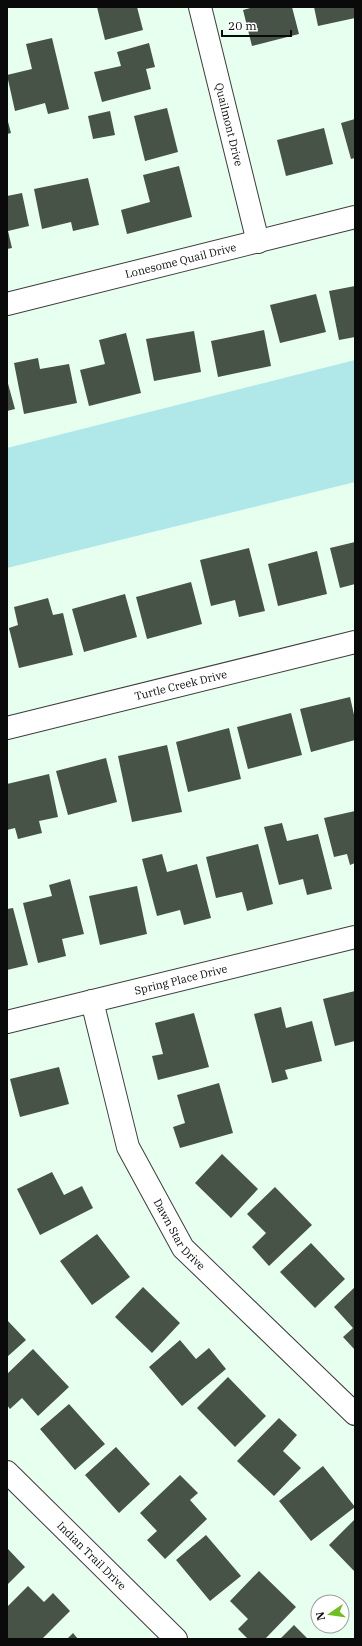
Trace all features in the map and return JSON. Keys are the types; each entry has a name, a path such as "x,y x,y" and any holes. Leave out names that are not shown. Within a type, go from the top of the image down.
{"street":[{"name":"Quailmont Drive","path":"200,7 258,242"},
{"name":"Lonesome Quail Drive","path":"7,304 355,217"},
{"name":"Turtle Creek Drive","path":"7,728 355,642"},
{"name":"Spring Place Drive","path":"7,1022 355,937"},
{"name":"Dawn Star Drive","path":"92,1001 128,1147 183,1248 355,1414"},
{"name":"Indian Trail Drive","path":"7,1472 176,1639"}],"shaded area":[{"path":"355,360 355,482 7,568 7,448"}],"building":[{"path":"97,7 137,7 143,30 105,40"},
{"path":"254,7 292,7 299,34 252,46 243,10"},
{"path":"314,7 355,7 355,18 318,26"},
{"path":"52,38 69,109 48,114 45,103 15,111 7,75 32,69 26,44"},
{"path":"149,43 155,67 146,69 151,89 102,102 94,72 121,66 117,52"},
{"path":"167,108 178,152 145,161 134,116"},
{"path":"110,111 115,135 93,139 88,116"},
{"path":"7,118 11,133 7,134"},
{"path":"355,119 355,158 351,159 341,123"},
{"path":"324,128 333,164 286,176 277,140"},
{"path":"179,166 192,217 127,234 121,210 150,202 143,175"},
{"path":"88,178 99,225 73,231 71,222 42,229 34,189"},
{"path":"22,193 29,226 8,231 12,248 7,249 7,196"},
{"path":"355,286 355,337 339,340 329,291"},
{"path":"316,294 326,332 280,343 270,305"},
{"path":"264,330 271,366 218,377 211,341"},
{"path":"194,331 201,372 154,381 146,339"},
{"path":"126,333 141,393 89,406 80,370 105,364 99,340"},
{"path":"38,358 40,369 69,364 77,403 24,414 14,363"},
{"path":"7,380 15,409 7,411"},
{"path":"355,542 355,584 340,588 330,548"},
{"path":"249,548 265,611 239,617 235,600 211,606 200,560"},
{"path":"317,551 327,594 278,606 268,564"},
{"path":"191,582 202,624 147,639 136,597"},
{"path":"125,594 137,637 84,652 72,609"},
{"path":"48,598 53,615 63,613 73,655 19,668 9,628 18,625 14,607"},
{"path":"350,697 355,719 355,740 311,752 300,709"},
{"path":"291,713 302,755 248,769 237,727"},
{"path":"229,728 241,779 188,792 176,742"},
{"path":"167,745 182,812 132,822 118,756"},
{"path":"106,758 117,802 68,815 56,771"},
{"path":"49,774 58,817 39,821 42,833 18,839 15,828 7,830 7,784"},
{"path":"355,811 355,863 350,865 347,854 334,857 324,818"},
{"path":"282,823 287,841 318,834 332,889 307,895 303,879 279,885 264,827"},
{"path":"258,844 273,904 247,911 242,892 216,898 206,857"},
{"path":"162,854 167,872 197,864 211,918 184,925 180,910 157,916 142,859"},
{"path":"70,879 84,934 62,939 66,956 38,963 23,903 52,896 49,885"},
{"path":"137,886 147,934 100,945 89,896"},
{"path":"13,908 28,965 7,970 7,909"},
{"path":"355,991 355,1041 335,1046 323,999"},
{"path":"281,1007 286,1028 312,1021 322,1061 285,1070 288,1079 272,1083 254,1014"},
{"path":"194,1013 209,1067 158,1080 152,1056 163,1054 155,1023"},
{"path":"59,1067 69,1104 20,1117 10,1079"},
{"path":"219,1083 233,1133 180,1148 173,1127 185,1123 177,1095"},
{"path":"222,1154 258,1189 231,1218 195,1183"},
{"path":"52,1172 64,1195 82,1186 93,1208 40,1235 17,1189"},
{"path":"275,1187 312,1225 269,1266 252,1247 266,1233 247,1214"},
{"path":"97,1234 130,1277 92,1305 60,1261"},
{"path":"311,1243 345,1279 315,1308 280,1272"},
{"path":"143,1287 180,1323 152,1353 115,1317"},
{"path":"355,1287 355,1350 343,1337 353,1328 334,1307"},
{"path":"7,1320 26,1340 7,1357"},
{"path":"180,1340 196,1359 209,1348 226,1369 182,1406 149,1367"},
{"path":"33,1349 69,1387 38,1416 22,1398 10,1409 7,1405 7,1374"},
{"path":"228,1377 266,1416 235,1447 197,1408"},
{"path":"69,1404 105,1444 75,1470 40,1429"},
{"path":"279,1418 297,1435 283,1451 301,1468 274,1496 237,1461"},
{"path":"116,1447 150,1484 119,1513 85,1475"},
{"path":"323,1466 355,1507 311,1541 279,1501"},
{"path":"180,1475 198,1493 190,1500 207,1519 165,1559 147,1540 157,1531 140,1513"},
{"path":"355,1519 355,1572 329,1545"},
{"path":"206,1535 241,1576 210,1601 176,1560"},
{"path":"8,1549 25,1567 7,1585 7,1550"},
{"path":"259,1571 296,1607 265,1639 248,1639 238,1629 248,1619 230,1601"},
{"path":"28,1586 44,1602 53,1593 70,1611 42,1639 7,1639 7,1607"},
{"path":"294,1625 308,1639 280,1639"},
{"path":"73,1633 78,1639 67,1639"}]}
